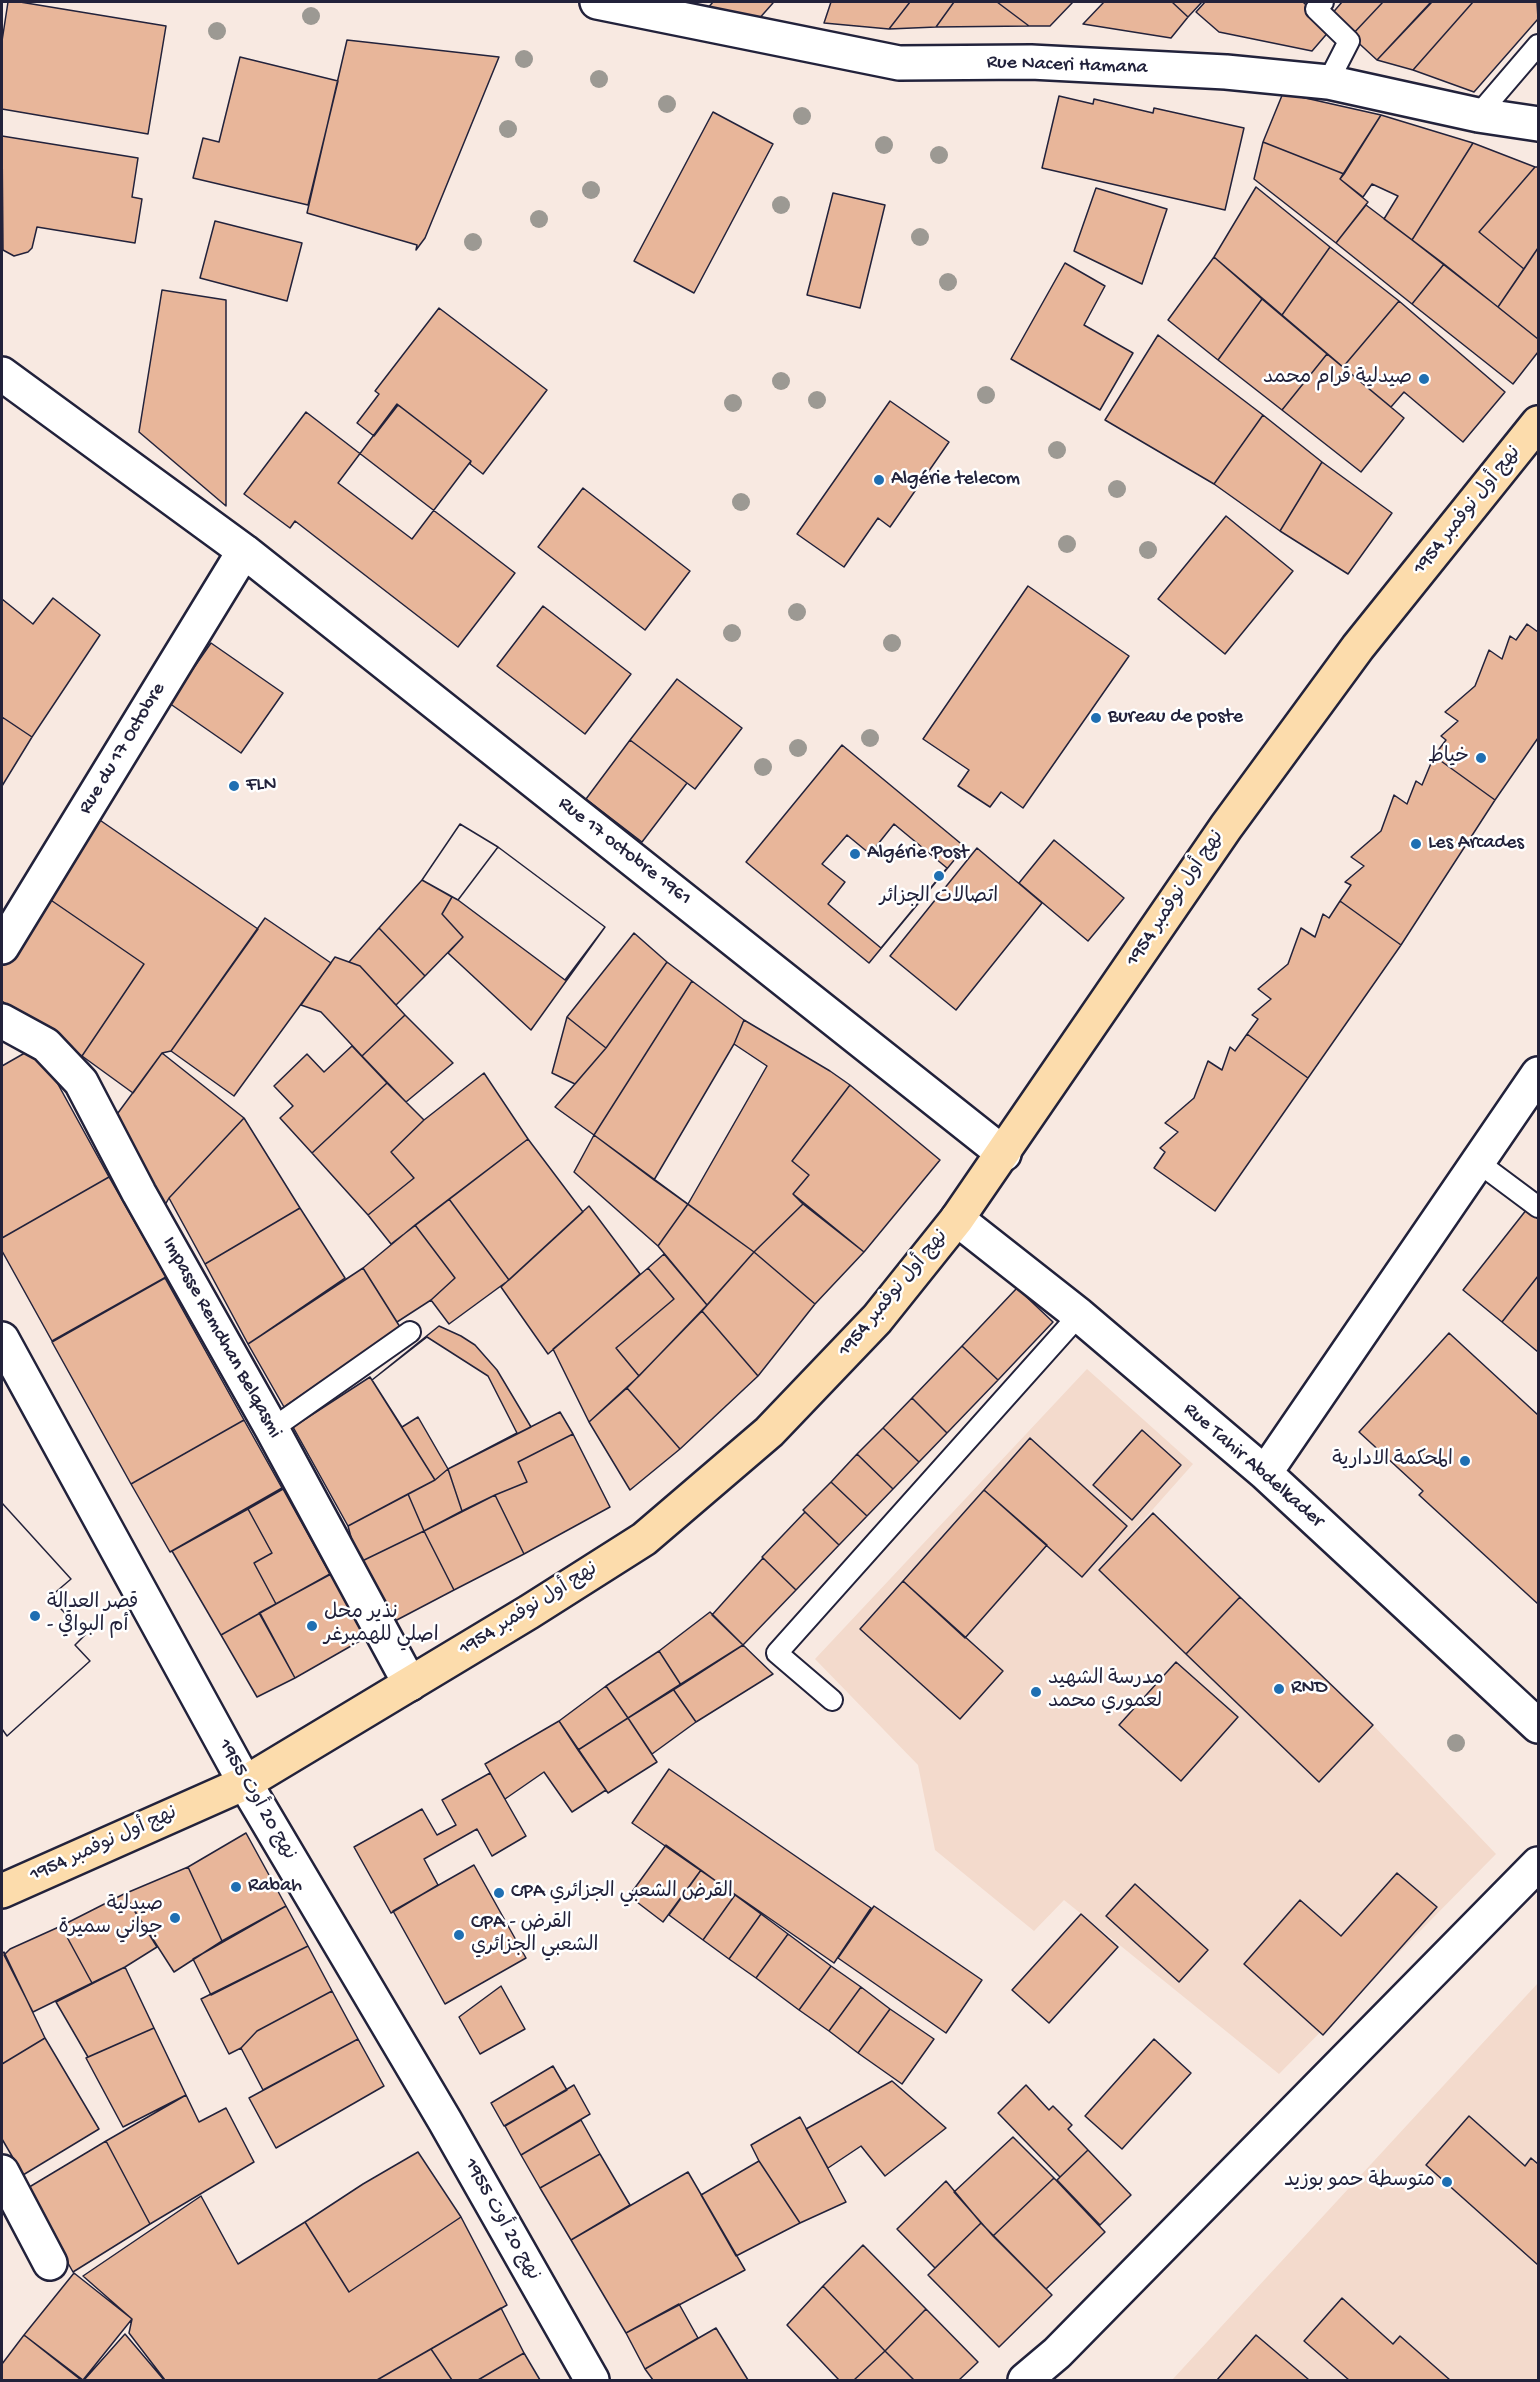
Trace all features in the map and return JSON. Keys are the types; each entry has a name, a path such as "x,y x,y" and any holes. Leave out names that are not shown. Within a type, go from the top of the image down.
{"main road":[{"name":"نهج أول نوفمبر 1954","path":"2,1891 245,1783 538,1606 653,1531 769,1432 877,1319 957,1219 1004,1154 1233,818 1358,648 1539,423"}],"street":[{"name":"Rue Naceri Hamana","path":"597,2 899,63 1031,62 1226,72 1328,82 1478,115 1539,124"},
{"name":"Rue 17 octobre 1961","path":"2,374 244,551 1004,1154"},
{"name":"Rue du 17 Octobre","path":"2,947 244,551"},
{"name":"Impasse Remdhan Belqasmi","path":"2,1021 46,1045 81,1082 139,1193 272,1429 410,1684"},
{"path":"1264,1473 1539,1074"},
{"name":"Rue Tahir Abdelkader","path":"957,1219 1079,1314 1264,1473 1539,1726"},
{"name":"نهج 20 أوت 1955","path":"2,1339 245,1783 445,2121 592,2380"},
{"path":"1025,2380 1057,2353 1539,1864"},
{"path":"2,2172 50,2263"}],"lane":[{"path":"1323,2 1316,9 1349,41 1328,82"},
{"path":"1478,115 1539,45"},
{"path":"1479,1163 1539,1207"},
{"path":"832,1700 777,1653 1079,1314"},
{"path":"272,1429 410,1332"}],"shaded area":[{"name":"مدرسة الشهيد لعموري محمد","path":"1087,1369 1193,1464 1099,1570 1319,1782 1373,1725 1496,1854 1279,2074 1064,1900 1034,1931 935,1850 918,1765 815,1659"},
{"name":"متوسطة حمو بوزيد","path":"1538,1983 1538,2380 1172,2380"}],"building":[{"path":"8,2 20,2 166,26 148,134 2,109 2,41"},
{"path":"713,2 773,3 757,21 707,9"},
{"path":"831,2 910,2 889,29 824,23"},
{"path":"910,2 954,2 936,27 889,29"},
{"path":"954,2 997,2 1029,26 936,27"},
{"path":"997,2 1073,2 1050,26 1029,26"},
{"path":"1104,2 1172,2 1188,17 1171,38 1083,24"},
{"path":"1172,2 1202,2 1188,17"},
{"path":"1205,2 1303,2 1331,29 1312,51 1219,32 1196,12"},
{"path":"1342,2 1383,2 1351,36 1330,16"},
{"path":"1383,2 1432,2 1377,60 1351,36"},
{"path":"1431,2 1473,2 1413,70 1377,60"},
{"path":"1473,2 1537,2 1538,19 1474,92 1413,70"},
{"path":"347,40 499,57 425,238 416,250 417,245 307,213"},
{"path":"240,57 338,81 308,205 193,178 203,138 219,142"},
{"path":"1283,93 1381,115 1344,174 1263,142"},
{"path":"1059,96 1093,104 1094,99 1153,113 1154,108 1244,128 1225,210 1042,168"},
{"path":"713,112 773,144 694,293 634,261"},
{"path":"1381,115 1473,143 1412,240 1384,219 1398,196 1372,184 1363,197 1340,179"},
{"path":"2,136 138,158 132,197 142,199 135,243 37,227 32,248 28,252 14,256 3,250"},
{"path":"1263,142 1344,174 1340,179 1368,202 1336,243 1254,179"},
{"path":"1473,143 1535,167 1479,232 1524,269 1498,307 1412,240"},
{"path":"1535,167 1538,167 1538,248 1524,269 1479,232"},
{"path":"1256,187 1330,247 1282,315 1214,257"},
{"path":"1096,188 1167,209 1142,284 1074,251"},
{"path":"833,193 885,205 860,308 807,295"},
{"path":"1366,205 1444,264 1412,304 1336,243"},
{"path":"215,221 302,243 287,301 200,278"},
{"path":"1330,247 1399,301 1343,367 1282,315"},
{"path":"1538,248 1538,339 1498,307"},
{"path":"1214,257 1262,299 1218,360 1168,320"},
{"path":"1065,263 1105,286 1084,325 1133,353 1100,410 1011,359"},
{"path":"1444,264 1538,339 1538,352 1513,384 1412,304"},
{"path":"162,290 226,300 226,506 139,432"},
{"path":"1262,299 1327,354 1282,410 1218,360"},
{"name":"صيدلية قرام محمد","path":"1399,301 1505,392 1463,442 1404,392 1391,407 1343,367"},
{"path":"439,308 547,390 483,474 470,464 471,461 398,405 374,436 357,423 379,394 375,391"},
{"path":"1158,335 1263,415 1214,484 1105,420"},
{"path":"1327,354 1404,418 1361,472 1282,410"},
{"name":"Algérie telecom","path":"890,401 949,442 890,527 878,518 844,567 797,534"},
{"path":"397,404 471,461 412,539 338,483"},
{"path":"306,412 515,573 458,647 295,521 290,528 244,494"},
{"path":"1263,415 1322,462 1280,531 1214,484"},
{"path":"1322,462 1392,513 1348,574 1280,531"},
{"path":"583,488 690,571 645,630 538,547"},
{"path":"1226,516 1293,571 1225,654 1158,599"},
{"path":"1028,586 1129,656 1023,808 1001,792 990,807 958,786 969,770 923,739"},
{"path":"53,598 100,635 32,737 2,717 2,599 33,624"},
{"path":"543,606 631,674 585,734 497,666"},
{"name":"Les Arcades","path":"1527,624 1538,632 1538,738 1495,800 1434,756 1446,740 1441,736 1458,721 1445,712 1475,686 1489,650 1502,659 1510,636 1516,640"},
{"path":"211,643 283,693 241,753 169,703"},
{"path":"677,679 742,728 695,789 630,740"},
{"path":"2,717 32,737 2,786"},
{"path":"630,740 687,783 642,842 586,799"},
{"name":"Algérie Post","path":"842,745 965,847 869,963 746,862"},
{"name":"Les Arcades","path":"1434,756 1495,800 1401,945 1340,901 1351,885 1345,882 1364,866 1351,857 1381,831 1394,795 1407,804 1416,781 1422,785"},
{"path":"91,814 258,929 171,1051 162,1053 133,1093 82,1056 144,964 42,894"},
{"path":"460,824 498,847 458,900 422,880"},
{"path":"460,824 498,847 605,927 531,1030 448,953 463,937 442,914 452,897 422,880"},
{"path":"894,824 947,868 881,948 828,904 845,882 822,864 847,835 870,854"},
{"path":"1054,840 1124,898 1088,941 1019,883"},
{"path":"498,847 605,927 565,980 458,900"},
{"path":"977,848 1042,903 956,1010 890,956"},
{"path":"422,880 452,897 442,914 463,937 425,976 379,928"},
{"path":"42,894 144,964 82,1056 2,1001 2,953"},
{"path":"1340,901 1401,945 1308,1078 1247,1034 1258,1019 1252,1015 1271,999 1258,989 1288,964 1301,928 1315,937 1323,914 1329,918"},
{"path":"265,918 331,963 234,1096 171,1051"},
{"path":"379,928 425,976 396,1005 360,966 349,962"},
{"path":"634,933 667,962 606,1048 567,1017"},
{"path":"335,957 360,966 405,1015 362,1056 321,1012 301,1005"},
{"path":"667,962 692,981 594,1135 555,1107 606,1048"},
{"path":"692,981 744,1020 734,1044 654,1180 594,1135"},
{"path":"405,1015 453,1063 406,1102 362,1056"},
{"path":"567,1017 606,1048 575,1084 552,1073"},
{"path":"744,1020 850,1085 792,1161 809,1175 793,1194 803,1204 754,1252 654,1180 734,1044"},
{"path":"1247,1034 1308,1078 1215,1211 1154,1168 1165,1152 1160,1148 1178,1132 1165,1123 1194,1098 1208,1061 1222,1070 1230,1047 1235,1051"},
{"path":"734,1044 767,1066 688,1204 654,1180"},
{"path":"37,1046 109,1177 2,1238 2,1066"},
{"path":"352,1046 387,1083 312,1153 280,1118 293,1106 274,1086 307,1054 324,1072"},
{"path":"162,1053 244,1118 165,1205 115,1117"},
{"path":"484,1073 528,1139 391,1244 368,1215 414,1178 391,1152 424,1120"},
{"path":"387,1083 424,1120 391,1152 414,1178 368,1215 312,1153"},
{"path":"850,1085 940,1160 864,1252 793,1194 809,1175 792,1161"},
{"path":"244,1118 300,1208 205,1264 169,1198"},
{"path":"594,1135 688,1204 658,1246 574,1172"},
{"path":"528,1139 583,1212 509,1280 449,1199"},
{"path":"109,1177 166,1277 52,1341 2,1251 2,1238"},
{"path":"449,1199 509,1280 449,1324 431,1300 455,1278 415,1225"},
{"path":"688,1204 754,1252 707,1305 658,1246"},
{"path":"803,1204 864,1252 815,1304 754,1252"},
{"path":"589,1206 640,1274 548,1354 501,1287"},
{"path":"300,1208 345,1278 248,1344 205,1264"},
{"path":"1527,1209 1538,1219 1538,1276 1502,1322 1463,1290"},
{"path":"415,1225 455,1278 431,1300 397,1322 363,1268"},
{"path":"754,1252 815,1304 758,1376 702,1311"},
{"path":"664,1254 707,1305 639,1376 616,1348 674,1299 648,1268"},
{"path":"363,1268 400,1327 284,1407 248,1344"},
{"path":"648,1268 674,1299 616,1348 639,1376 589,1422 553,1349"},
{"path":"1538,1276 1538,1352 1502,1322"},
{"path":"165,1278 244,1420 131,1484 52,1342"},
{"path":"1017,1288 1053,1322 998,1380 962,1346"},
{"path":"702,1311 758,1376 680,1449 627,1388"},
{"path":"439,1326 475,1345 497,1370 531,1427 448,1469 435,1480 372,1380"},
{"name":"المحكمة الادارية","path":"1449,1333 1538,1415 1538,1604 1419,1495 1423,1491 1359,1432"},
{"path":"427,1337 488,1376 517,1433 448,1469 418,1417 402,1427 372,1380"},
{"path":"962,1346 998,1380 947,1433 912,1398"},
{"path":"370,1377 435,1480 348,1526 293,1427"},
{"path":"627,1388 680,1449 630,1490 589,1422"},
{"path":"912,1398 947,1433 919,1462 883,1428"},
{"path":"560,1412 573,1434 518,1462 527,1482 462,1511 448,1469"},
{"path":"244,1420 282,1488 170,1552 131,1484"},
{"path":"883,1428 919,1462 893,1489 857,1454"},
{"path":"1142,1430 1181,1465 1132,1520 1093,1485"},
{"path":"573,1434 610,1507 524,1554 495,1495 527,1482 518,1462"},
{"path":"1030,1438 1127,1526 1082,1577 984,1490"},
{"path":"857,1454 893,1489 867,1516 831,1482"},
{"path":"448,1469 462,1511 424,1531 408,1494 435,1480"},
{"path":"831,1482 867,1516 839,1545 803,1510"},
{"path":"283,1489 330,1574 276,1604 254,1563 272,1553 248,1509"},
{"path":"984,1490 1047,1545 965,1638 903,1581"},
{"path":"408,1494 424,1531 358,1563 348,1526"},
{"path":"495,1495 524,1554 454,1590 424,1531"},
{"name":"قصر العدالة - أم البواقي","path":"2,1503 71,1579 50,1597 85,1635 75,1645 90,1661 7,1736 2,1729"},
{"name":"قصر العدالة - أم البواقي","path":"2,1503 71,1579 50,1597 85,1635 75,1645 90,1661 7,1736 2,1729"},
{"path":"248,1509 272,1553 254,1563 276,1604 221,1635 172,1551"},
{"path":"805,1512 839,1545 796,1590 762,1557"},
{"path":"1153,1513 1240,1597 1186,1654 1099,1570"},
{"path":"424,1531 454,1590 393,1622 358,1563"},
{"path":"763,1558 796,1590 743,1645 712,1615"},
{"name":"نذير محل اصلي للهمبرغر","path":"331,1574 365,1638 295,1678 259,1613"},
{"path":"903,1581 1003,1671 960,1719 860,1629"},
{"name":"RND","path":"1240,1597 1373,1725 1319,1782 1186,1654"},
{"path":"710,1612 743,1645 681,1685 659,1651"},
{"path":"260,1613 295,1678 257,1697 221,1635"},
{"path":"743,1645 773,1674 696,1722 673,1689"},
{"path":"659,1651 681,1685 628,1718 606,1686"},
{"path":"1176,1662 1238,1717 1181,1781 1119,1725"},
{"path":"606,1686 628,1718 578,1750 559,1721"},
{"path":"673,1689 696,1722 652,1754 628,1718"},
{"path":"628,1718 657,1762 608,1793 578,1750"},
{"path":"559,1721 606,1790 572,1812 544,1772 505,1799 485,1764"},
{"path":"669,1769 871,1908 834,1963 632,1823"},
{"name":"CPA - القرض الشعبي الجزائري","path":"490,1773 526,1836 492,1856 477,1829 424,1859 438,1885 391,1913 354,1847 422,1809 437,1835 456,1825 442,1800"},
{"name":"Rabah","path":"246,1833 286,1906 222,1941 188,1867"},
{"path":"666,1845 701,1870 663,1922 629,1896"},
{"name":"CPA - القرض الشعبي الجزائري","path":"474,1865 526,1958 445,2004 393,1911"},
{"name":"صيدلية جواني سميرة","path":"188,1867 222,1941 174,1972 124,1894"},
{"path":"701,1870 735,1895 703,1940 669,1915"},
{"path":"1397,1873 1437,1907 1323,2035 1244,1964 1300,1900 1341,1936"},
{"path":"1135,1884 1208,1950 1179,1982 1106,1916"},
{"path":"124,1894 157,1947 125,1967 92,1983 61,1926"},
{"path":"735,1895 761,1914 729,1959 703,1940"},
{"path":"286,1906 308,1946 211,1995 193,1959"},
{"path":"874,1906 982,1980 946,2033 838,1958"},
{"path":"761,1914 788,1934 756,1978 729,1959"},
{"path":"1081,1914 1118,1947 1049,2023 1012,1990"},
{"path":"61,1926 92,1983 33,2012 4,1955 10,1949"},
{"path":"788,1934 831,1966 799,2010 756,1978"},
{"path":"308,1946 332,1991 257,2031 241,2048 229,2054 201,1999"},
{"path":"4,1952 45,2038 2,2064 2,1954"},
{"path":"831,1966 861,1987 829,2031 799,2010"},
{"path":"125,1967 154,2028 88,2057 56,2002"},
{"path":"501,1986 525,2029 480,2054 459,2017"},
{"path":"861,1987 890,2009 858,2053 829,2031"},
{"path":"332,1991 358,2039 263,2090 241,2048 257,2031"},
{"path":"890,2009 934,2039 902,2084 858,2053"},
{"path":"154,2028 186,2095 123,2127 86,2058"},
{"path":"45,2038 99,2129 23,2175 2,2139 2,2064"},
{"path":"358,2039 384,2086 276,2148 249,2098"},
{"path":"1154,2039 1191,2073 1122,2149 1085,2116"},
{"path":"553,2066 567,2090 504,2126 491,2103"},
{"path":"892,2081 946,2128 885,2176 861,2146 828,2168 806,2129"},
{"path":"574,2085 590,2114 521,2155 505,2126"},
{"path":"1026,2085 1049,2110 1053,2106 1072,2125 1068,2129 1088,2150 1060,2177 998,2113"},
{"path":"186,2095 199,2122 226,2108 254,2162 150,2224 106,2141"},
{"path":"1469,2116 1525,2166 1531,2158 1538,2164 1538,2265 1426,2165"},
{"path":"800,2117 846,2202 800,2223 751,2145"},
{"path":"581,2120 600,2154 540,2188 521,2155"},
{"path":"1013,2137 1054,2178 993,2236 954,2192"},
{"path":"106,2141 150,2224 73,2272 26,2189"},
{"path":"1088,2150 1131,2195 1100,2225 1057,2180"},
{"path":"418,2152 461,2217 349,2292 305,2222"},
{"path":"600,2154 630,2205 571,2240 540,2188"},
{"path":"759,2161 800,2223 736,2256 701,2195"},
{"path":"688,2172 745,2270 626,2333 571,2240"},
{"path":"1054,2178 1105,2232 1046,2289 993,2236"},
{"path":"946,2181 981,2223 935,2268 897,2229"},
{"path":"201,2196 238,2264 305,2222 349,2292 461,2217 507,2305 377,2380 165,2380 129,2333 132,2319 83,2276"},
{"path":"981,2223 1052,2295 999,2347 928,2275"},
{"path":"863,2245 926,2309 885,2351 823,2286"},
{"path":"74,2273 132,2319 83,2380 24,2335"},
{"path":"823,2286 885,2351 854,2380 839,2380 787,2325"},
{"path":"1342,2298 1393,2344 1400,2336 1450,2380 1349,2380 1304,2341"},
{"path":"679,2304 698,2338 645,2369 626,2333"},
{"path":"501,2308 524,2353 478,2380 452,2380 431,2349"},
{"path":"926,2309 978,2362 959,2380 914,2380 885,2351"},
{"path":"716,2328 748,2380 653,2380 645,2369"},
{"path":"125,2334 164,2380 84,2380"},
{"path":"24,2335 81,2380 2,2380 2,2364"},
{"path":"1256,2335 1308,2379 1217,2380"},
{"path":"431,2349 452,2380 377,2380"},
{"path":"885,2351 914,2380 854,2380"},
{"path":"524,2353 540,2380 478,2380"}],"place":[{"name":"صيدلية قرام محمد","path":"1424,379"},
{"name":"Algérie telecom","path":"879,480"},
{"name":"Bureau de poste","path":"1096,718"},
{"name":"خياط","path":"1481,758"},
{"name":"FLN","path":"234,786"},
{"name":"Les Arcades","path":"1416,844"},
{"name":"Algérie Post","path":"855,854"},
{"name":"اتصالات الجزائر","path":"939,876"},
{"name":"المحكمة الادارية","path":"1465,1461"},
{"name":"قصر العدالة - أم البواقي","path":"35,1616"},
{"name":"نذير محل اصلي للهمبرغر","path":"312,1626"},
{"name":"RND","path":"1279,1689"},
{"name":"مدرسة الشهيد لعموري محمد","path":"1036,1692"},
{"name":"Rabah","path":"236,1887"},
{"name":"CPA القرض الشعبي الجزائري","path":"499,1893"},
{"name":"صيدلية جواني سميرة","path":"175,1918"},
{"name":"CPA - القرض الشعبي الجزائري","path":"459,1935"},
{"name":"متوسطة حمو بوزيد","path":"1447,2182"}]}
